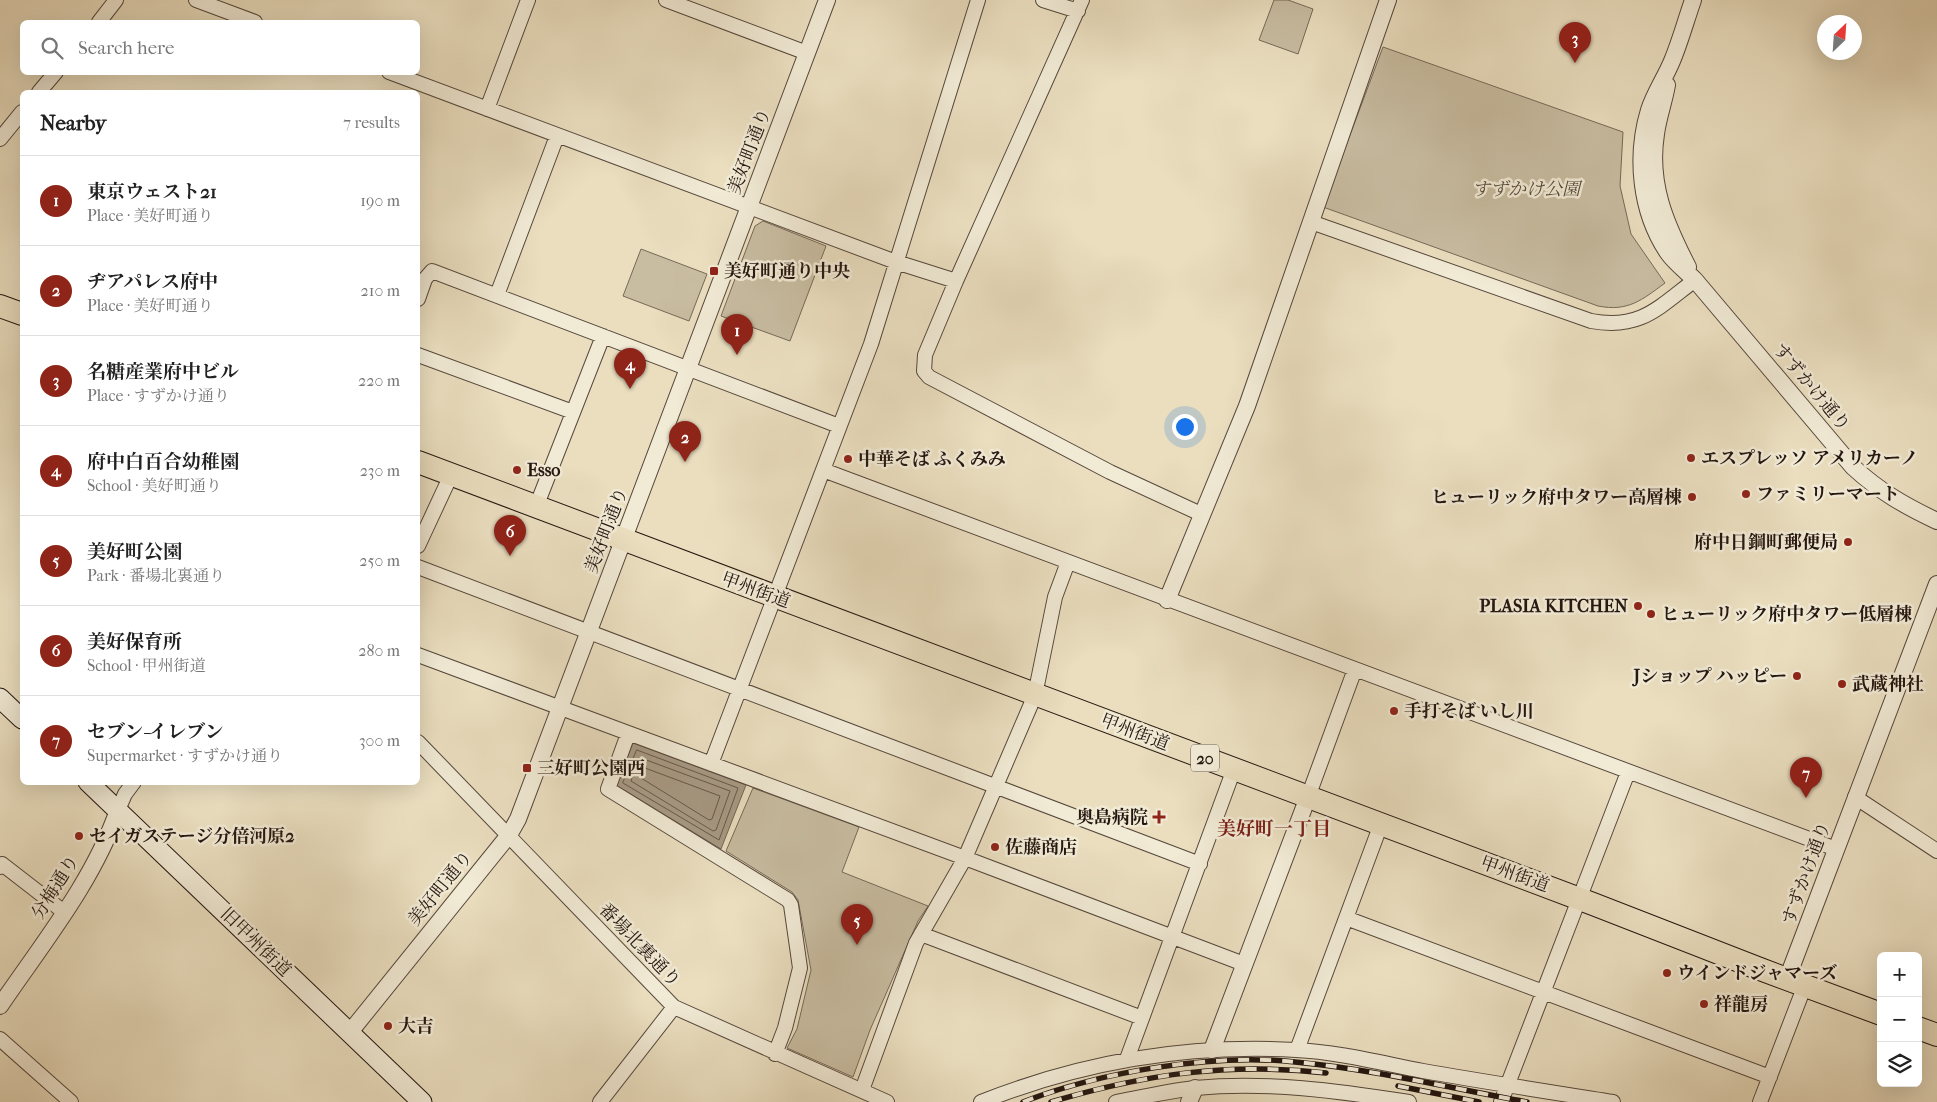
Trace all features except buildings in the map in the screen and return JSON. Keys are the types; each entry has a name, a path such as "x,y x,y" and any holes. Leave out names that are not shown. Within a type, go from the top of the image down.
{"highway":[{"path":"0,306 20,313"},
{"name":"甲州街道","path":"420,463 1580,898 1877,1012"},
{"path":"1922,1029 1937,1035"}],"main road":[{"path":"0,698 20,717"},
{"name":"旧甲州街道","path":"91,785 422,1102"}],"street":[{"path":"101,20 116,0"},
{"path":"196,0 250,20"},
{"path":"487,109 528,0"},
{"path":"666,0 807,53"},
{"name":"美好町通り","path":"350,1032 509,835 518,819 827,0"},
{"path":"711,764 871,344 978,0"},
{"path":"1043,0 1080,5 956,281 925,355 924,371 929,376 1110,472 1201,514"},
{"path":"1167,600 1247,406 1388,0"},
{"name":"すずかけ通り","path":"1693,0 1672,61 1655,93 1645,126 1642,144 1642,180 1650,214 1662,242 1669,255 1695,280 1853,466 1874,486 1900,504 1937,521"},
{"path":"41,90 53,75"},
{"path":"398,75 748,208 896,262 956,281"},
{"path":"0,139 20,114"},
{"path":"496,295 557,136"},
{"path":"1311,222 1591,321 1625,323 1640,318 1695,280"},
{"path":"420,293 425,279 432,271 839,426"},
{"path":"536,507 602,336"},
{"path":"420,356 573,412"},
{"path":"823,470 1836,849"},
{"path":"420,542 451,475"},
{"path":"862,1090 921,934 965,858 998,786 1035,694 1055,597 1068,562"},
{"path":"420,568 1200,864"},
{"name":"すずかけ通り","path":"1796,982 1836,849 1937,584"},
{"path":"420,656 965,858 1244,964"},
{"path":"1212,1050 1355,669"},
{"path":"628,734 608,789 752,877 788,900 791,905 800,968 785,1028 775,1054"},
{"name":"番場北裏通り","path":"420,744 674,1007 775,1054 887,1102"},
{"path":"1127,1059 1234,769"},
{"path":"1501,1102 1628,772"},
{"name":"分梅通り","path":"0,1006 64,912 111,830 124,794 132,785"},
{"path":"1855,797 1937,851"},
{"path":"1296,1050 1381,824"},
{"path":"0,867 2,864 64,912"},
{"path":"1346,918 1770,1077"},
{"path":"921,934 1142,1018"},
{"path":"1760,1102 1770,1077 1796,982"},
{"path":"600,1102 674,1007"},
{"path":"0,1039 71,1102"},
{"path":"981,1102 1051,1077 1127,1059 1212,1050 1296,1050 1613,1102"},
{"path":"1116,1102 1192,1095 1246,1086 1294,1087 1409,1102"}],"green space":[{"path":"1274,0 1288,0 1313,9 1298,54 1259,40"},
{"name":"すずかけ公園","path":"1383,47 1623,132 1620,186 1631,234 1665,283 1649,295 1626,306 1598,306 1323,207"},
{"path":"763,221 826,246 790,341 721,316 755,226"},
{"path":"641,249 707,274 689,321 623,296"},
{"path":"753,788 859,827 842,872 928,906 918,921 870,1030 853,1077 787,1048 797,1029 811,970 798,900 792,892 726,851"}],"water":[{"path":"633,743 746,785 721,849 616,785"}],"railway":[{"path":"1023,1102 1053,1091 1121,1074 1157,1067 1228,1060 1295,1062 1353,1069 1527,1102"},
{"path":"1051,1102 1120,1084 1187,1073 1255,1069 1326,1073"},
{"path":"1398,1086 1479,1102"}],"place":[{"name":"名糖産業府中ビル","path":"1575,63"},
{"name":"美好町通り中央","path":"714,271"},
{"name":"東京ウェスト21","path":"737,355"},
{"name":"府中白百合幼稚園","path":"630,389"},
{"name":"エスプレッソ アメリカーノ","path":"1691,458"},
{"name":"中華そば ふくみみ","path":"848,459"},
{"name":"ヂアパレス府中","path":"685,462"},
{"name":"Esso","path":"517,470"},
{"name":"ファミリーマート","path":"1746,494"},
{"name":"ヒューリック府中タワー高層棟","path":"1692,497"},
{"name":"府中日鋼町郵便局","path":"1848,542"},
{"name":"美好保育所","path":"510,556"},
{"name":"PLASIA KITCHEN","path":"1638,606"},
{"name":"ヒューリック府中タワー低層棟","path":"1651,614"},
{"name":"Jショップ ハッピー","path":"1797,676"},
{"name":"武蔵神社","path":"1842,684"},
{"name":"手打そば いし川","path":"1394,711"},
{"name":"三好町公園西","path":"527,768"},
{"name":"セブン-イレブン","path":"1806,798"},
{"name":"奥島病院","path":"1159,817"},
{"name":"セイガステージ分倍河原2","path":"79,836"},
{"name":"佐藤商店","path":"995,847"},
{"name":"美好町公園","path":"857,945"},
{"name":"ウインドジャマーズ","path":"1667,973"},
{"name":"祥龍房","path":"1704,1004"},
{"name":"大吉","path":"388,1026"}],"district":[{"name":"美好町一丁目","path":"1274,828"}]}
